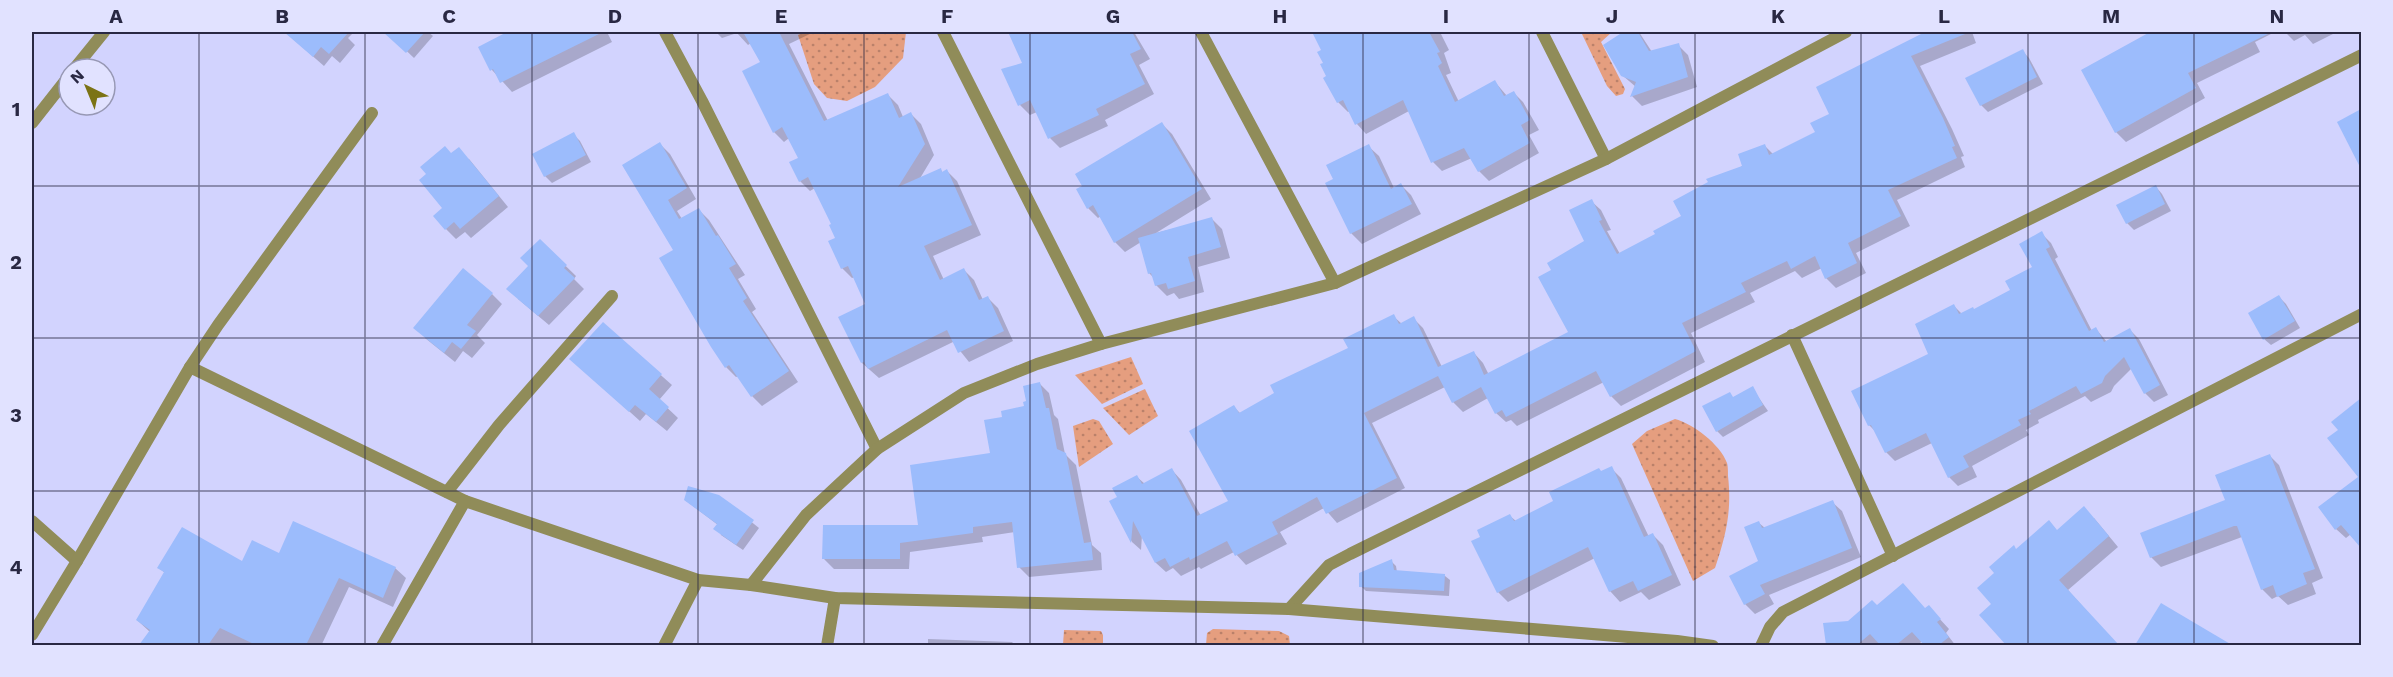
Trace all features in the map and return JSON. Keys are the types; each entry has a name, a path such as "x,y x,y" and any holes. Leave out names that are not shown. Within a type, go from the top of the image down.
{"street":[{"path":"84,57 104,32"},
{"path":"665,32 877,449"},
{"path":"943,32 1101,344"},
{"path":"1201,32 1335,283"},
{"path":"1542,32 1606,159"},
{"path":"751,585 806,515 877,449 964,393 1036,364 1101,344 1335,283 1606,159 1846,32"},
{"path":"1289,609 1329,565 2361,55"},
{"path":"32,123 57,91"},
{"path":"32,635 190,367 224,315 372,112"},
{"path":"447,492 499,425 612,296"},
{"path":"1761,645 1770,627 1783,612 2361,314"},
{"path":"1792,335 1893,556"},
{"path":"190,367 465,501 698,580 751,585 835,598 1289,609 1713,645"},
{"path":"382,645 465,501"},
{"path":"32,521 77,561"},
{"path":"664,645 698,580"},
{"path":"827,645 835,598"}],"shaded area":[{"path":"805,32 906,32 903,58 875,87 847,101 827,98 814,84 798,35"},
{"path":"1581,32 1612,32 1601,42 1625,89 1623,94 1616,96 1607,86"},
{"path":"1131,357 1143,384 1102,404 1075,375"},
{"path":"1145,389 1158,416 1129,435 1103,408"},
{"path":"1093,419 1099,421 1113,444 1079,467 1073,426"},
{"path":"1675,419 1698,430 1712,442 1728,466 1729,512 1719,556 1715,568 1693,581 1632,444 1647,431"},
{"path":"1213,629 1279,631 1289,636 1290,645 1206,645 1207,633"},
{"path":"1064,630 1101,631 1103,645 1063,645"}],"building":[{"path":"284,32 349,32 329,54 321,47 313,57"},
{"path":"383,32 425,32 406,53"},
{"path":"507,32 603,32 500,83 493,69 490,71 478,47"},
{"path":"743,32 779,32 824,121 888,93 899,118 911,112 925,144 898,187 941,168 942,172 947,169 972,225 924,246 940,280 964,268 979,300 988,296 1004,331 958,353 947,330 868,369 864,362 861,363 838,317 865,304 848,266 841,269 828,241 835,238 829,225 831,224 808,177 799,182 789,162 798,158 782,127 773,133 742,71 760,62"},
{"path":"1008,32 1132,32 1141,49 1130,54 1145,84 1096,109 1099,115 1048,139 1030,100 1018,106 1001,69 1022,63"},
{"path":"1312,32 1429,32 1440,52 1437,53 1442,63 1438,66 1455,102 1495,80 1504,96 1514,91 1530,120 1521,125 1530,143 1478,172 1464,148 1431,163 1403,100 1355,125 1343,100 1337,103 1323,78 1326,76 1320,64 1323,63 1317,52 1321,50"},
{"path":"1623,32 1638,32 1649,51 1679,43 1688,77 1630,97 1636,82 1621,76 1603,45"},
{"path":"1925,32 1970,32 1911,56 1943,118 1955,146 1952,147 1957,158 1888,190 1901,216 1848,243 1857,263 1825,279 1815,256 1791,269 1787,261 1741,283 1746,292 1682,323 1696,351 1610,397 1596,371 1506,417 1502,410 1495,414 1481,387 1452,403 1438,376 1364,413 1397,478 1326,514 1317,497 1272,522 1278,534 1235,556 1227,541 1190,560 1189,557 1170,567 1165,558 1155,563 1133,521 1131,543 1109,501 1117,497 1112,488 1137,475 1142,484 1172,468 1197,516 1228,501 1189,431 1234,405 1239,413 1274,393 1270,385 1348,348 1343,339 1394,314 1399,324 1414,316 1438,367 1474,351 1484,375 1568,332 1538,277 1551,270 1547,263 1584,241 1569,210 1592,199 1602,220 1599,221 1617,254 1655,234 1653,231 1681,216 1673,201 1708,182 1706,179 1742,166 1738,154 1765,144 1769,155 1815,132 1810,123 1829,114 1816,87"},
{"path":"2150,32 2272,32 2188,73 2196,88 2115,133 2081,70"},
{"path":"2023,49 2037,77 1980,106 1965,78"},
{"path":"2361,109 2361,169 2337,122"},
{"path":"1162,122 1202,189 1114,243 1093,205 1087,209 1076,189 1082,186 1075,174"},
{"path":"574,132 586,155 544,177 532,154"},
{"path":"660,142 687,188 668,200 679,219 699,208 736,264 729,268 747,298 743,301 789,371 751,397 729,365 725,368 711,347 659,258 673,250 622,165"},
{"path":"1369,144 1391,189 1401,183 1412,204 1350,234 1325,183 1333,179 1326,165"},
{"path":"445,146 451,153 459,147 499,196 460,229 454,222 445,230 433,216 442,208 419,180 426,174 420,167"},
{"path":"2156,185 2165,204 2126,224 2116,205"},
{"path":"1212,217 1221,247 1188,257 1195,281 1168,289 1166,283 1155,286 1151,273 1148,274 1138,238"},
{"path":"2042,231 2050,247 2046,249 2089,331 2096,327 2104,342 2130,328 2160,385 2144,394 2124,357 2105,376 2102,383 2081,394 2076,386 2029,411 2031,414 2018,420 2021,425 1963,456 1969,467 1948,478 1926,433 1885,453 1871,425 1868,426 1851,391 1928,354 1915,324 1954,304 1959,314 1973,307 1974,309 2010,290 2005,281 2032,267 2019,244"},
{"path":"540,239 567,265 564,268 575,278 538,316 506,289 528,266 520,258"},
{"path":"463,268 493,293 467,325 476,331 461,349 452,342 444,353 413,328"},
{"path":"2279,295 2295,321 2263,340 2248,313"},
{"path":"603,322 662,374 649,389 669,407 656,422 635,405 629,412 569,359"},
{"path":"1040,382 1046,408 1049,408 1057,449 1066,453 1084,543 1091,542 1093,560 1017,568 1012,522 973,527 973,533 900,543 900,559 822,559 823,525 918,525 910,465 990,453 984,420 1002,417 1001,411 1024,406 1023,402 1026,401 1023,386"},
{"path":"1753,386 1763,405 1716,432 1702,406 1730,392 1733,397"},
{"path":"2361,398 2361,548 2341,525 2335,530 2318,507 2358,477 2327,438 2338,430 2331,422"},
{"path":"2270,454 2315,569 2303,573 2307,584 2277,597 2273,585 2261,590 2237,526 2150,558 2140,533 2225,500 2215,475"},
{"path":"1612,466 1644,537 1653,533 1672,575 1638,591 1633,581 1609,592 1588,547 1497,593 1471,541 1480,537 1477,530 1510,514 1514,521 1553,501 1549,492 1599,468 1601,471"},
{"path":"688,486 719,495 754,520 736,545 713,529 717,524 684,500"},
{"path":"1833,500 1852,548 1760,585 1765,594 1744,605 1729,576 1758,561 1744,527 1759,521 1762,528"},
{"path":"2084,506 2109,536 2059,580 2119,645 2006,645 1979,615 1991,604 1977,588 1994,573 1989,567 2014,545 2016,549 2049,520 2057,530"},
{"path":"293,521 396,567 383,598 339,578 306,645 256,645 220,628 208,645 139,645 150,630 136,620 164,572 157,568 182,527 242,561 252,540 279,553"},
{"path":"1392,559 1394,570 1445,574 1444,591 1359,587 1359,573"},
{"path":"1903,583 1925,608 1929,605 1941,619 1937,622 1949,637 1939,645 1924,645 1912,632 1896,645 1880,645 1870,634 1857,645 1826,645 1823,623 1848,621 1872,600 1877,605"},
{"path":"2161,603 2232,645 2135,645"}]}
